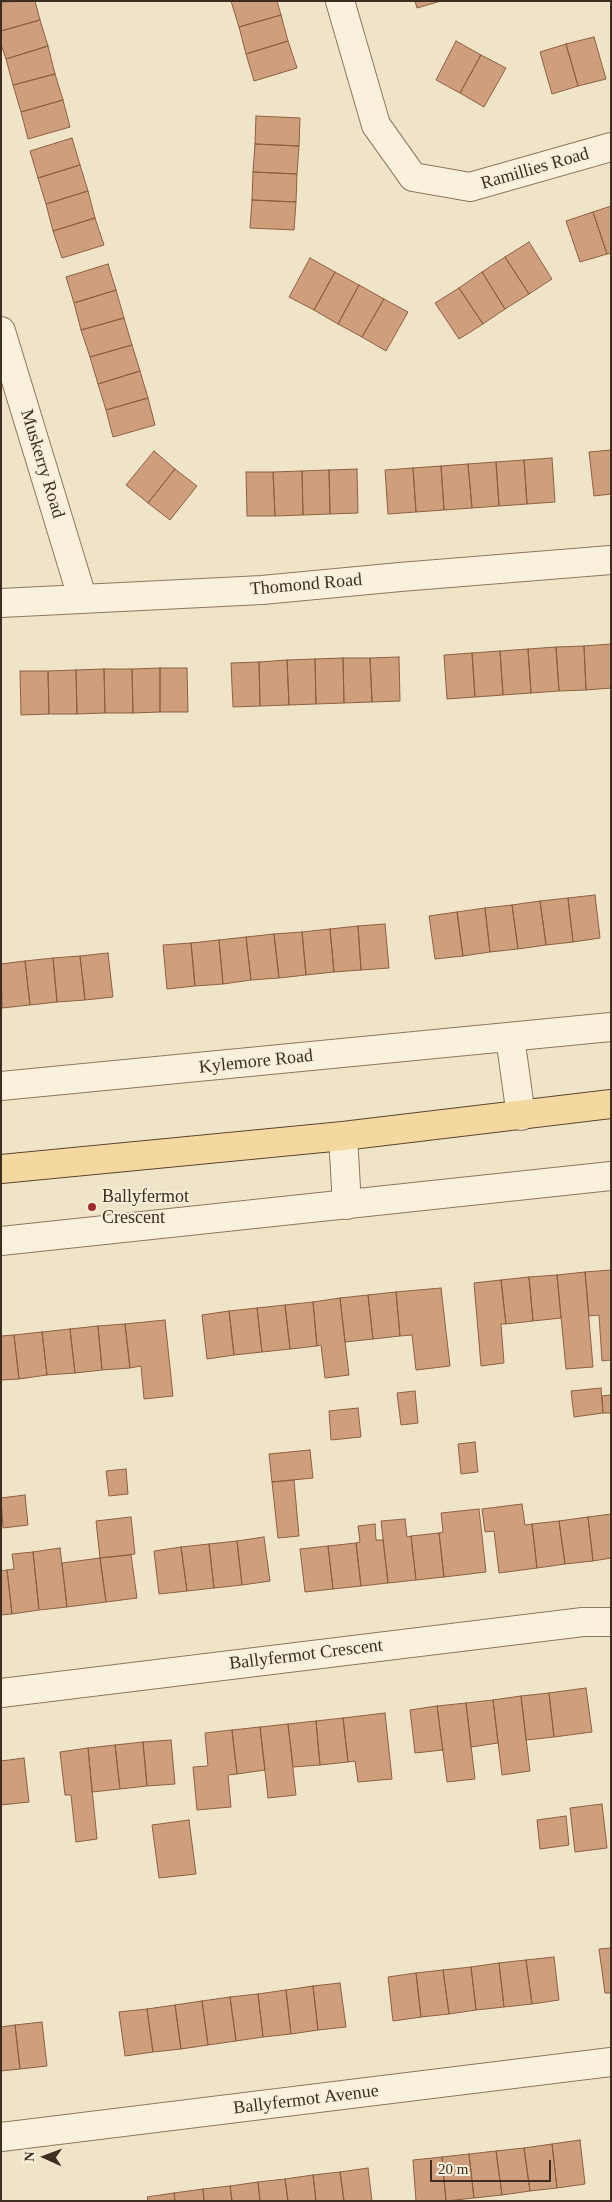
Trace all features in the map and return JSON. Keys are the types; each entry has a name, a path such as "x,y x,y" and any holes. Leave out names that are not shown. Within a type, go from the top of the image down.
{"main road":[{"path":"1,1170 343,1136 611,1104"}],"street":[{"name":"Ramillies Road","path":"340,1 376,125 413,177 470,188 611,147"},
{"name":"Muskerry Road","path":"1,331 82,597"},
{"name":"Thomond Road","path":"1,603 82,597 262,590 611,560"},
{"name":"Kylemore Road","path":"1,1086 611,1027"},
{"path":"510,1037 521,1116"},
{"path":"343,1136 347,1205"},
{"path":"1,1241 611,1176"},
{"name":"Ballyfermot Crescent","path":"1,1692 573,1623 611,1622"},
{"name":"Ballyfermot Avenue","path":"1,2137 611,2062"}],"building":[{"path":"35,1 40,20 1,31 1,2"},
{"path":"231,1 277,1 281,15 239,27"},
{"path":"415,1 441,1 417,8"},
{"path":"281,15 288,41 246,54 239,27"},
{"path":"40,20 48,46 6,59 1,44 1,31"},
{"path":"594,37 606,79 578,86 566,44"},
{"path":"288,41 297,68 254,81 246,54"},
{"path":"456,41 481,55 460,93 436,80"},
{"path":"566,44 578,86 552,94 540,52"},
{"path":"48,46 55,74 13,85 6,59"},
{"path":"481,55 506,68 484,107 460,93"},
{"path":"55,74 63,100 21,112 13,85"},
{"path":"63,100 70,127 28,139 21,112"},
{"path":"256,116 300,118 299,146 255,144"},
{"path":"72,138 80,165 38,178 30,151"},
{"path":"255,144 299,146 297,174 253,172"},
{"path":"80,165 88,191 46,204 38,178"},
{"path":"253,172 297,174 296,202 252,200"},
{"path":"88,191 95,218 53,231 46,204"},
{"path":"252,200 296,202 294,230 250,228"},
{"path":"611,206 611,253 607,254 593,212"},
{"path":"593,212 607,254 580,262 566,221"},
{"path":"95,218 104,245 62,258 53,231"},
{"path":"529,242 552,279 529,294 505,257"},
{"path":"505,257 529,294 505,309 482,272"},
{"path":"310,258 335,272 314,310 289,297"},
{"path":"108,264 116,290 74,303 66,277"},
{"path":"335,272 359,285 338,324 314,310"},
{"path":"482,272 505,309 483,324 459,288"},
{"path":"359,285 384,299 362,337 338,324"},
{"path":"459,288 483,324 459,339 435,303"},
{"path":"116,290 124,318 81,330 74,303"},
{"path":"384,299 408,312 386,351 362,337"},
{"path":"124,318 132,345 90,357 81,330"},
{"path":"132,345 140,371 98,384 90,357"},
{"path":"140,371 148,398 106,410 98,384"},
{"path":"148,398 155,425 113,437 106,410"},
{"path":"611,450 611,494 594,496 589,452"},
{"path":"154,451 175,469 148,503 126,485"},
{"path":"552,458 555,502 527,504 524,460"},
{"path":"524,460 527,504 499,506 496,462"},
{"path":"496,462 499,506 472,508 468,464"},
{"path":"468,464 472,508 444,510 441,466"},
{"path":"441,466 444,510 416,512 413,468"},
{"path":"413,468 416,512 388,514 385,470"},
{"path":"175,469 197,486 170,520 148,503"},
{"path":"357,469 358,513 330,514 329,470"},
{"path":"329,470 330,514 303,515 302,471"},
{"path":"302,471 303,515 275,516 273,472"},
{"path":"246,472 273,472 275,516 247,516"},
{"path":"611,644 611,688 586,690 584,646"},
{"path":"584,646 586,690 559,691 556,647"},
{"path":"556,647 559,691 531,693 528,649"},
{"path":"528,649 531,693 503,695 500,651"},
{"path":"500,651 503,695 475,697 472,653"},
{"path":"472,653 475,697 447,699 444,655"},
{"path":"399,657 400,701 372,702 370,658"},
{"path":"343,658 344,703 316,704 315,659"},
{"path":"343,658 370,658 372,702 344,703"},
{"path":"315,659 316,704 289,705 287,660"},
{"path":"287,660 289,705 260,706 259,662"},
{"path":"259,662 260,706 233,707 231,663"},
{"path":"160,668 160,712 133,713 132,669"},
{"path":"160,668 187,668 188,712 160,712"},
{"path":"104,669 105,713 77,714 76,670"},
{"path":"104,669 132,669 133,713 105,713"},
{"path":"76,670 77,714 49,714 48,671"},
{"path":"20,671 48,671 49,714 21,715"},
{"path":"595,895 600,938 573,942 568,898"},
{"path":"568,898 573,942 546,945 540,901"},
{"path":"540,901 546,945 518,949 512,905"},
{"path":"512,905 518,949 490,952 485,908"},
{"path":"485,908 490,952 463,956 457,912"},
{"path":"457,912 463,956 435,959 429,916"},
{"path":"385,924 389,968 361,970 358,926"},
{"path":"358,926 361,970 334,972 330,929"},
{"path":"330,929 334,972 306,975 302,932"},
{"path":"302,932 306,975 279,978 274,934"},
{"path":"274,934 279,978 251,980 246,937"},
{"path":"246,937 251,980 223,984 219,940"},
{"path":"219,940 223,984 195,986 191,943"},
{"path":"191,943 195,986 167,989 163,945"},
{"path":"108,953 113,997 85,1000 80,956"},
{"path":"80,956 85,1000 57,1002 53,958"},
{"path":"53,958 57,1002 30,1005 25,961"},
{"path":"25,961 30,1005 2,1008 1,964"},
{"path":"611,1270 611,1360 602,1361 599,1315 589,1316 585,1272"},
{"path":"585,1272 593,1367 566,1369 557,1275"},
{"path":"557,1275 561,1318 533,1321 529,1277"},
{"path":"529,1277 533,1321 506,1324 501,1280"},
{"path":"501,1280 506,1324 501,1324 504,1363 481,1366 474,1283"},
{"path":"441,1288 450,1366 416,1370 412,1335 400,1336 396,1292"},
{"path":"396,1292 400,1336 373,1339 368,1295"},
{"path":"368,1295 373,1339 345,1342 340,1298"},
{"path":"340,1298 349,1375 325,1378 321,1345 317,1346 313,1302"},
{"path":"313,1302 317,1346 290,1349 285,1305"},
{"path":"285,1305 290,1349 262,1352 257,1308"},
{"path":"257,1308 262,1352 234,1355 229,1311"},
{"path":"229,1311 234,1355 207,1359 202,1315"},
{"path":"165,1320 173,1396 144,1399 141,1366 130,1368 125,1324"},
{"path":"125,1324 130,1368 102,1370 98,1326"},
{"path":"98,1326 102,1370 75,1373 70,1329"},
{"path":"70,1329 75,1373 47,1375 42,1332"},
{"path":"42,1332 47,1375 19,1379 14,1335"},
{"path":"14,1335 19,1379 1,1380 1,1336"},
{"path":"601,1388 603,1413 574,1417 571,1391"},
{"path":"415,1391 418,1423 401,1425 397,1393"},
{"path":"611,1395 611,1413 603,1413 602,1396"},
{"path":"358,1408 361,1437 331,1440 329,1411"},
{"path":"475,1442 478,1472 461,1474 458,1444"},
{"path":"310,1450 313,1478 272,1482 269,1454"},
{"path":"126,1469 128,1494 109,1496 106,1471"},
{"path":"294,1480 299,1536 278,1538 272,1482"},
{"path":"25,1495 28,1525 3,1528 1,1498"},
{"path":"522,1504 525,1525 532,1524 537,1568 499,1573 494,1531 485,1532 482,1509"},
{"path":"479,1509 486,1572 444,1577 439,1533 443,1532 441,1513"},
{"path":"611,1514 611,1558 593,1561 588,1517"},
{"path":"131,1517 135,1554 100,1558 96,1521"},
{"path":"588,1517 593,1561 565,1564 559,1521"},
{"path":"405,1519 407,1537 411,1536 416,1580 388,1583 381,1521"},
{"path":"559,1521 565,1564 537,1568 532,1524"},
{"path":"375,1524 376,1540 383,1540 388,1583 361,1586 356,1543 360,1542 358,1526"},
{"path":"439,1533 444,1577 416,1580 411,1536"},
{"path":"264,1537 270,1581 242,1585 237,1541"},
{"path":"237,1541 242,1585 214,1588 209,1544"},
{"path":"356,1543 361,1586 333,1589 328,1546"},
{"path":"209,1544 214,1588 187,1591 181,1547"},
{"path":"328,1546 333,1589 305,1592 300,1549"},
{"path":"181,1547 187,1591 159,1594 154,1551"},
{"path":"60,1548 67,1607 39,1610 33,1552"},
{"path":"33,1552 39,1610 12,1614 7,1570 14,1569 12,1554"},
{"path":"131,1555 137,1598 106,1602 100,1558"},
{"path":"100,1558 106,1602 67,1607 62,1563"},
{"path":"7,1570 12,1614 1,1615 1,1571"},
{"path":"586,1688 592,1732 554,1737 549,1693"},
{"path":"549,1693 554,1737 526,1740 521,1696"},
{"path":"521,1696 530,1771 502,1775 493,1700"},
{"path":"493,1700 498,1743 471,1747 466,1703"},
{"path":"466,1703 475,1779 447,1782 437,1706"},
{"path":"437,1706 443,1750 415,1753 410,1710"},
{"path":"385,1713 392,1779 358,1782 355,1761 348,1762 343,1718"},
{"path":"343,1718 348,1762 320,1765 316,1721"},
{"path":"316,1721 320,1765 293,1767 288,1724"},
{"path":"288,1724 296,1795 268,1798 260,1727"},
{"path":"260,1727 265,1770 237,1774 232,1730"},
{"path":"232,1730 237,1774 228,1775 231,1807 197,1810 193,1767 208,1766 205,1733"},
{"path":"171,1740 175,1784 147,1786 143,1742"},
{"path":"143,1742 147,1786 120,1789 115,1745"},
{"path":"115,1745 120,1789 92,1792 88,1748"},
{"path":"88,1748 97,1839 76,1842 71,1795 65,1795 60,1752"},
{"path":"24,1758 29,1802 1,1805 1,1761"},
{"path":"602,1804 607,1848 575,1852 570,1808"},
{"path":"566,1816 569,1845 540,1849 537,1820"},
{"path":"189,1820 196,1874 159,1878 152,1825"},
{"path":"611,1948 611,1993 605,1993 599,1949"},
{"path":"554,1957 559,2000 532,2004 526,1960"},
{"path":"526,1960 532,2004 504,2007 499,1963"},
{"path":"499,1963 504,2007 476,2010 471,1967"},
{"path":"471,1967 476,2010 449,2014 443,1970"},
{"path":"443,1970 449,2014 421,2017 416,1973"},
{"path":"416,1973 421,2017 393,2021 388,1977"},
{"path":"340,1983 346,2027 318,2030 313,1986"},
{"path":"313,1986 318,2030 291,2034 286,1990"},
{"path":"286,1990 291,2034 263,2037 258,1994"},
{"path":"258,1994 263,2037 236,2041 230,1997"},
{"path":"230,1997 236,2041 208,2045 202,2001"},
{"path":"202,2001 208,2045 181,2049 175,2005"},
{"path":"175,2005 181,2049 153,2052 147,2009"},
{"path":"147,2009 153,2052 125,2056 119,2012"},
{"path":"42,2022 47,2066 20,2069 15,2025"},
{"path":"15,2025 20,2069 1,2071 1,2027"},
{"path":"580,2140 585,2184 557,2188 552,2144"},
{"path":"552,2144 557,2188 530,2191 524,2148"},
{"path":"524,2148 530,2191 502,2195 496,2151"},
{"path":"496,2151 502,2195 474,2198 469,2154"},
{"path":"469,2154 474,2198 446,2201 442,2157"},
{"path":"442,2157 446,2201 416,2201 413,2160"},
{"path":"368,2168 372,2201 344,2201 340,2172"},
{"path":"340,2172 344,2201 316,2201 313,2175"},
{"path":"313,2175 316,2201 288,2201 285,2179"},
{"path":"285,2179 288,2201 260,2201 258,2182"},
{"path":"258,2182 260,2201 232,2201 230,2186"},
{"path":"230,2186 232,2201 204,2201 203,2189"},
{"path":"203,2189 204,2201 175,2201 174,2193"},
{"path":"174,2193 175,2201 148,2201 147,2197"}],"place":[{"name":"Ballyfermot Crescent","path":"92,1207"}]}
